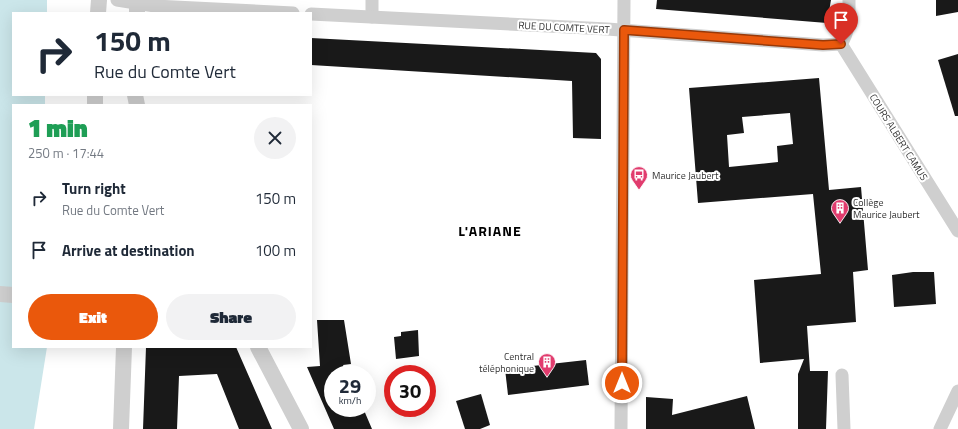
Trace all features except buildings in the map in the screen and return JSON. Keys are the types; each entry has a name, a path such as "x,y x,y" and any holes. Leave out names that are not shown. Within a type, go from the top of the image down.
{"street":[{"path":"98,12 99,0"},
{"path":"117,0 137,5 274,12"},
{"path":"372,0 372,17"},
{"path":"622,429 624,0"},
{"path":"841,44 848,27 849,0"},
{"name":"RUE DU COMTE VERT","path":"312,14 624,30 823,45 841,44"},
{"name":"COURS ALBERT CAMUS","path":"841,44 958,231"},
{"path":"0,294 12,295"},
{"path":"121,429 124,348"},
{"path":"259,348 301,429"},
{"path":"842,375 844,429"},
{"path":"940,429 958,391"}],"water":[{"path":"0,0 47,0 47,12 12,12 12,96 45,96 45,104 12,104 12,348 47,348 34,429 0,429"}],"place":[{"name":"Maurice Jaubert","path":"639,190"},
{"name":"Collège Maurice Jaubert","path":"840,223"},
{"name":"Central téléphonique","path":"547,377"}],"district":[{"name":"L'ARIANE","path":"490,231"}],"route":[{"path":"622,383 624,30 823,45 841,44"}]}
